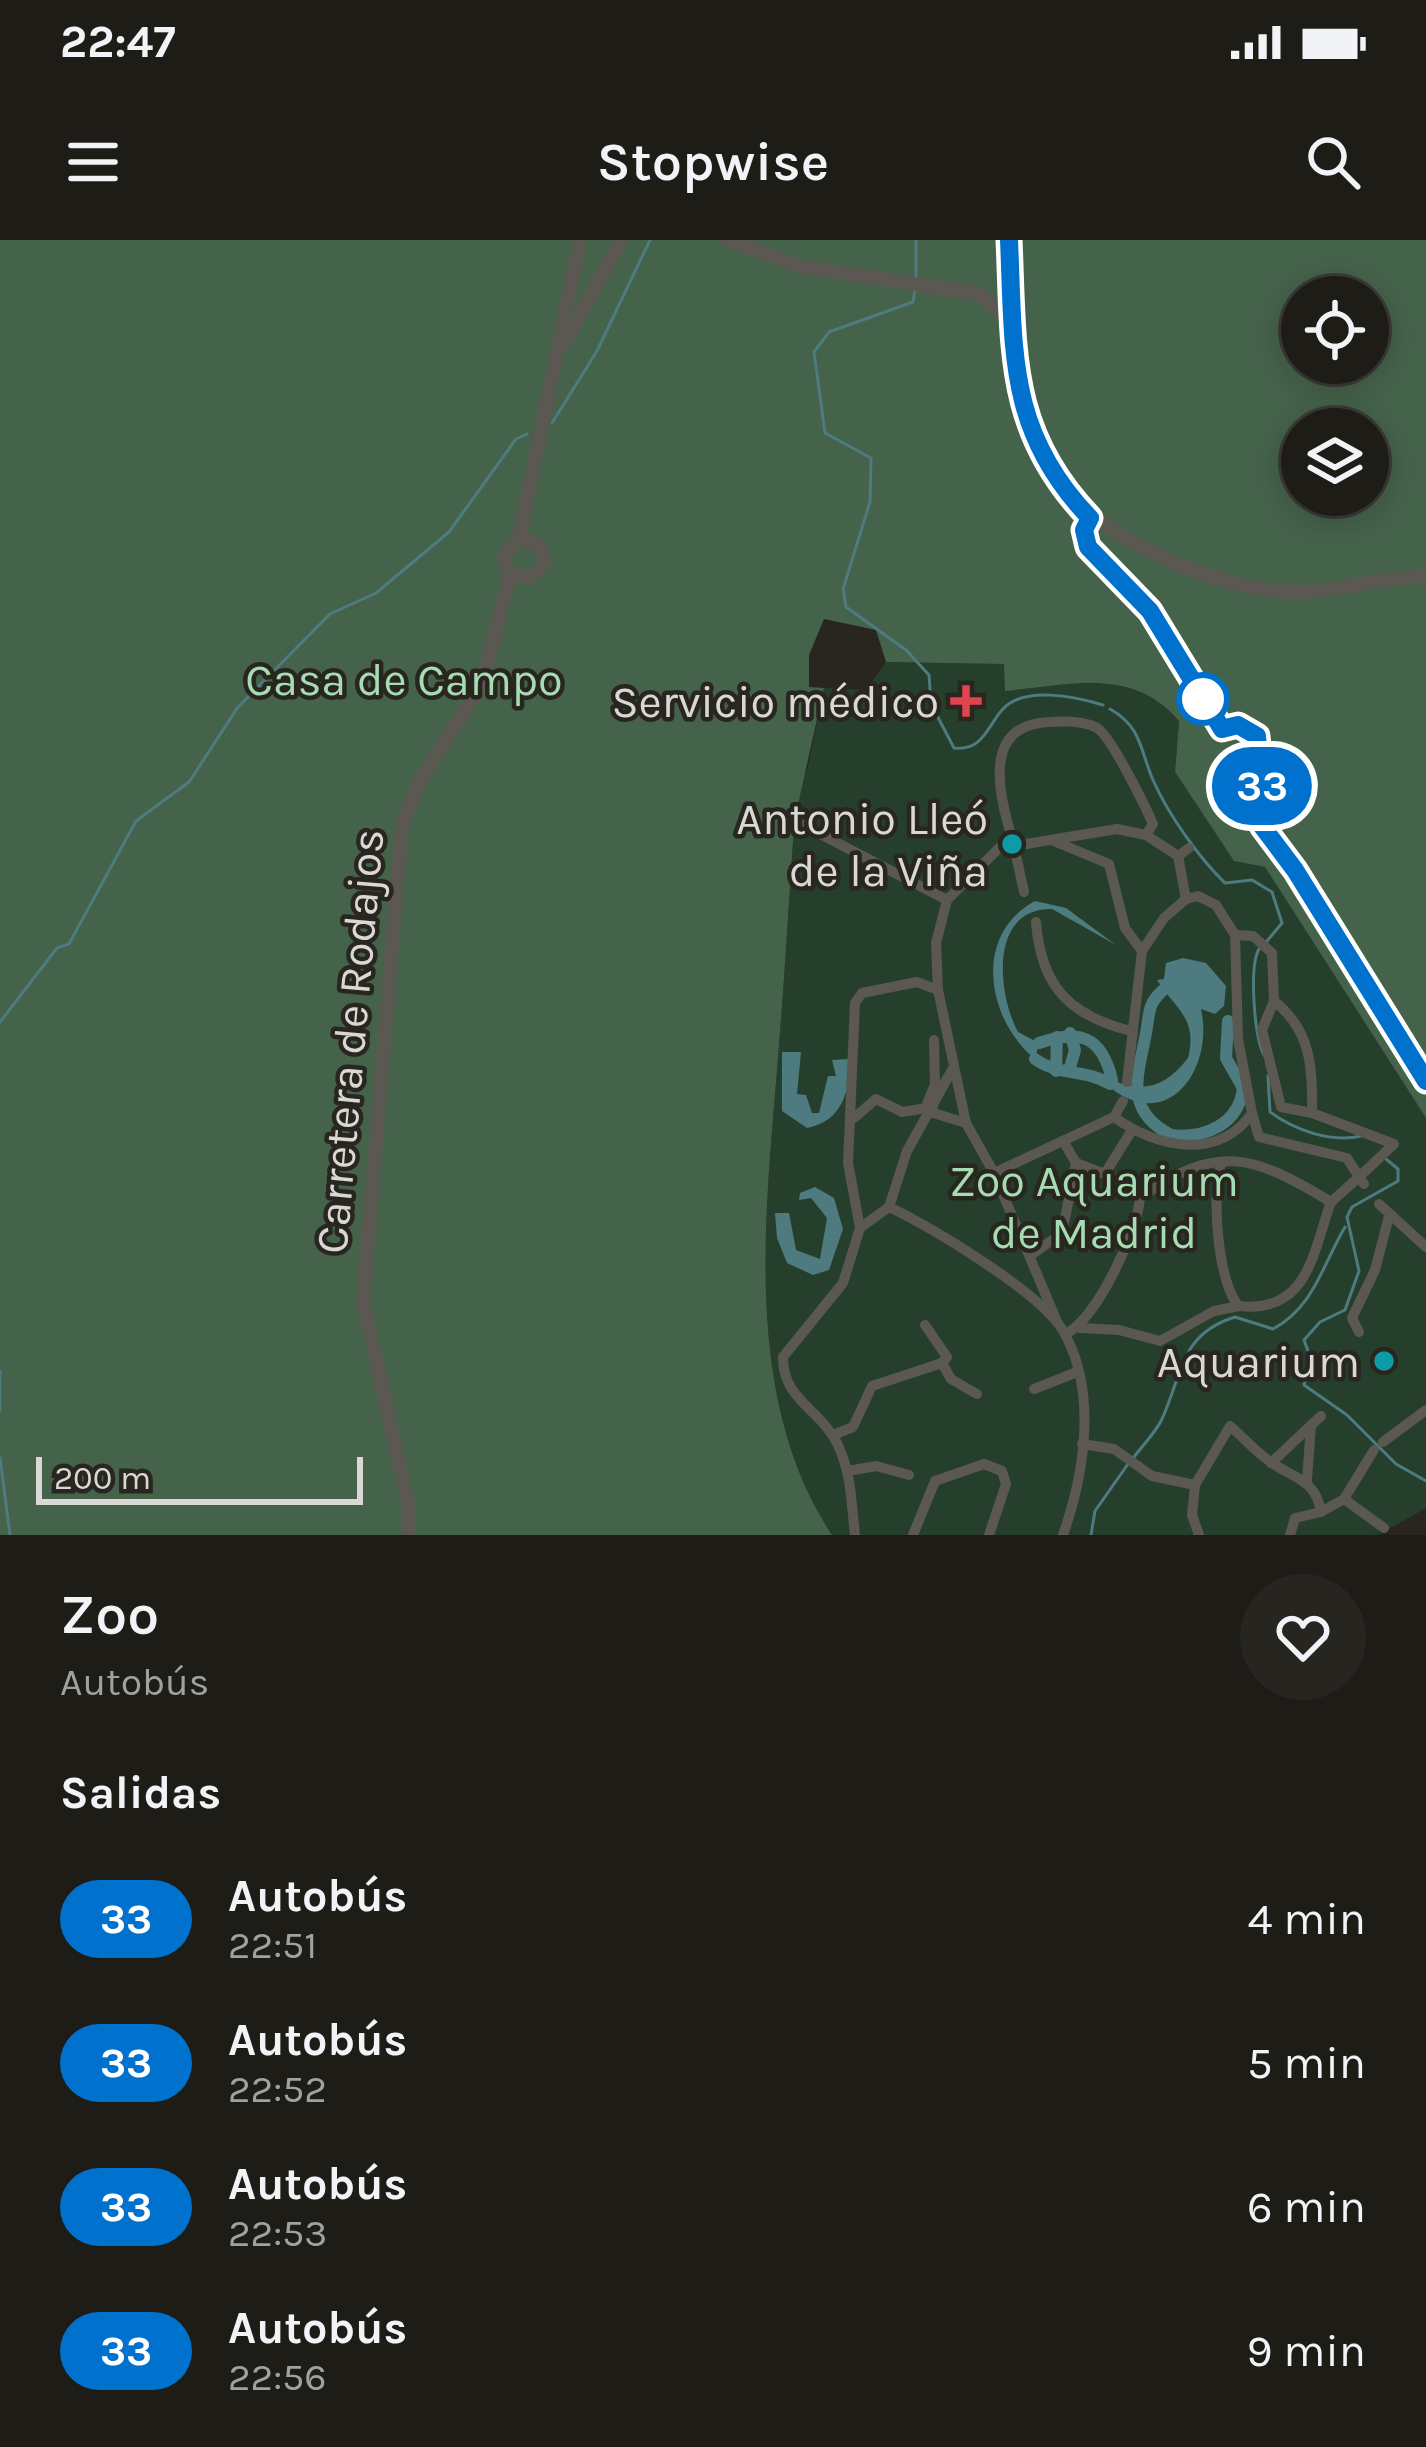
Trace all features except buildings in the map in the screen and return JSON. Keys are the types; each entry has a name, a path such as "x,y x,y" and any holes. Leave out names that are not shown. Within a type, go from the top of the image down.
{"street":[{"path":"519,538 540,545 544,563 531,578 510,574 503,556 519,538 580,240"},
{"path":"555,364 621,240"},
{"path":"727,240 803,267 1005,301 1011,295"},
{"path":"1009,240 1013,327 1029,431 1053,478 1090,518 1176,564 1239,583 1298,592 1426,572"},
{"path":"984,296 1002,287 1010,269"},
{"path":"984,296 1013,327"},
{"name":"Carretera de Rodajos","path":"409,1535 408,1504 363,1301 402,825 419,782 481,686 510,574"},
{"path":"1024,892 996,773 1011,737 1039,722 1077,722 1097,728 1109,740 1153,824 1145,836"},
{"path":"801,824 946,900"},
{"path":"1063,1535 1086,1404 1031,1255 965,1123 935,963 946,900 999,848 1118,830 1184,852 1186,899"},
{"path":"1054,841 1109,864 1125,928 1142,951"},
{"path":"1127,1082 1142,951 1164,918 1186,899 1198,896 1216,905 1235,935 1238,1039 1259,1137"},
{"path":"1036,922 1038,942 1071,1009 1088,1020 1131,1031"},
{"path":"889,1208 940,1234 1061,1328 1119,1330 1160,1341 1214,1311 1256,1307 1294,1293 1310,1275 1331,1202 1361,1180 1394,1144 1312,1113 1282,1107 1262,1030 1274,1000 1272,953 1253,936 1235,935"},
{"path":"916,982 935,963"},
{"path":"855,1535 848,1471 833,1435 786,1381 783,1357 844,1283 860,1228 848,1163 855,1004 862,993 916,982 938,990"},
{"path":"1274,1000 1298,1019 1313,1076 1312,1113"},
{"path":"930,1108 934,1040"},
{"path":"860,1228 889,1208 891,1187 952,1069"},
{"path":"852,1121 876,1099 902,1112 930,1108 965,1123"},
{"path":"994,1174 1114,1117 1123,1101"},
{"path":"1114,1117 1154,1142 1187,1144 1231,1135 1252,1113"},
{"path":"1106,1172 1132,1130"},
{"path":"1080,1328 1131,1234 1140,1198 1187,1166 1221,1165 1240,1158 1259,1137"},
{"path":"1259,1137 1347,1158 1361,1180"},
{"path":"1031,1255 1060,1236 1076,1163 1065,1144"},
{"path":"1240,1158 1278,1170 1331,1202"},
{"path":"1076,1163 1106,1172 1140,1198"},
{"path":"1221,1165 1214,1206 1229,1289 1239,1306"},
{"path":"1379,1204 1426,1247"},
{"path":"1360,1332 1352,1318 1375,1270 1389,1216"},
{"path":"833,1435 854,1426 872,1386 942,1363 947,1357 944,1344 925,1324"},
{"path":"942,1363 951,1378 976,1394"},
{"path":"1034,1389 1077,1372"},
{"path":"1290,1535 1295,1518 1321,1512 1344,1499 1378,1446 1426,1410"},
{"path":"1271,1463 1316,1420 1307,1480 1321,1512"},
{"path":"1199,1535 1192,1515 1196,1485 1230,1426 1271,1463 1307,1480"},
{"path":"1082,1444 1114,1449 1152,1476 1196,1485"},
{"path":"848,1471 876,1466 922,1478 984,1464 1001,1471 1006,1484 989,1535"},
{"path":"913,1535 922,1478"},
{"path":"1344,1499 1384,1528"}],"green space":[{"name":"Casa de Campo","path":"0,240 1426,240 1426,1118 1265,867 1234,861 1175,772 1179,721 1161,704 1141,692 1098,683 1005,691 1004,664 886,662 876,630 824,619 809,655 809,687 824,688 797,809 788,815 794,826 769,1169 766,1297 771,1360 783,1421 803,1480 832,1535 0,1535"},
{"name":"Zoo Aquarium de Madrid","path":"886,662 1005,664 1006,691 1076,684 1120,686 1161,704 1179,721 1175,772 1234,861 1265,867 1426,1118 1426,1508 1378,1535 832,1535 803,1480 783,1421 771,1360 766,1297 769,1169 794,826 787,815 808,766 824,688 866,690"}],"water":[{"path":"1035,901 1066,908 1116,945 1052,909 1031,912 1017,923 1008,938 1003,977 1018,1032 1039,1043 1035,1059 1006,1023 993,978 1002,935 1015,916"},
{"path":"1183,958 1206,963 1226,986 1224,1006 1215,1014 1201,1009 1201,1052 1183,1087 1153,1103 1133,1101 1112,1089 1112,1080 1154,1085 1188,1058 1188,1024 1157,980 1164,979 1166,963"},
{"path":"782,1052 801,1052 797,1094 806,1095 812,1113 819,1113 828,1076 836,1076 832,1060 850,1059 846,1093 829,1119 807,1128 782,1111"},
{"path":"815,1187 834,1198 843,1229 829,1270 813,1275 787,1263 777,1238 775,1213 789,1213 796,1250 820,1259 827,1218 811,1198 799,1200 800,1193"}],"waterway":[{"path":"552,423 597,351 650,240"},
{"path":"916,240 916,280"},
{"path":"915,290 913,302 829,332 814,352 825,433 871,458 870,502 843,589 846,607 906,650 929,675 931,704 954,748 978,742 1002,710 1023,698 1065,696 1103,705"},
{"path":"0,1022 57,948 69,944 136,821 189,782 238,707 330,614 376,593 449,532 516,439 527,434"},
{"path":"1110,709 1134,731 1167,807 1215,873 1225,883 1252,880 1272,892 1282,923 1267,941"},
{"path":"1259,949 1254,1001 1264,1055"},
{"path":"1163,990 1150,1009 1138,1090 1145,1114 1171,1135 1208,1131 1235,1111 1243,1088 1226,1058 1228,1021"},
{"path":"1069,1071 1075,1050 1070,1033"},
{"path":"1056,1071 1057,1037"},
{"path":"1039,1043 1065,1037 1086,1039 1102,1053 1112,1080"},
{"path":"1035,1059 1110,1084"},
{"path":"1268,1076 1270,1112 1325,1136 1361,1136"},
{"path":"1386,1159 1398,1169 1398,1181 1352,1207 1347,1217 1359,1271 1345,1310 1320,1322 1304,1340 1311,1359 1304,1385 1347,1415 1396,1464 1426,1481"},
{"path":"1134,1457 1159,1424 1186,1357 1203,1334 1235,1317 1273,1329 1287,1320 1308,1297 1345,1227"},
{"path":"0,1371 0,1410"},
{"path":"0,1458 10,1535"},
{"path":"1091,1535 1095,1511 1128,1464"}],"bus line":[{"name":"33","path":"1009,240 1016,375 1023,415 1036,447 1053,478 1090,518 1085,543 1150,611 1222,729 1245,726 1257,736 1261,750 1250,769 1271,804 1264,810 1262,826 1288,867 1295,870 1426,1081"}],"place":[{"name":"Servicio médico","path":"966,701"},
{"name":"Antonio Lleó de la Viña","path":"1012,844"},
{"name":"Aquarium","path":"1384,1361"}]}
